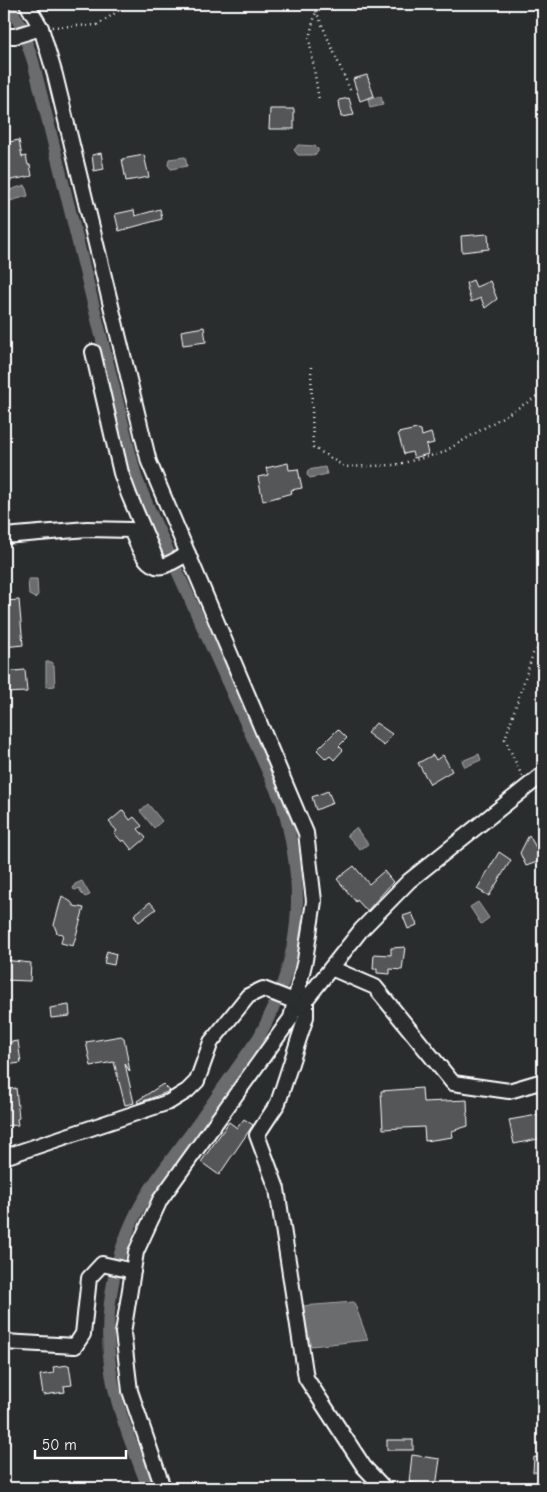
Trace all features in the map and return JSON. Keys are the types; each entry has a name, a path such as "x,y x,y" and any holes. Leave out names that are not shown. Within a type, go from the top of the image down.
{"street":[{"path":"27,4 40,28 55,74 149,462 306,833 314,901 300,1000 306,1017 278,1103 257,1135 277,1189 306,1378 364,1467 384,1488"},
{"path":"8,38 40,28"},
{"path":"93,352 122,473 136,513 161,566"},
{"path":"4,536 87,529 130,530 148,563 155,566 161,566 188,554"},
{"path":"163,1488 130,1391 123,1333 136,1252 160,1200 291,1018 300,1000 331,968 361,930 409,881 543,774"},
{"path":"331,968 374,987 453,1083 510,1091 543,1081"},
{"path":"4,1157 169,1102 187,1091 197,1081 211,1042 248,996 263,989 300,1000"},
{"path":"4,1342 75,1346 83,1334 89,1278 102,1264 133,1272"}],"path":[{"path":"40,28 97,25 129,4"},
{"path":"318,4 309,38 319,100"},
{"path":"316,10 351,92"},
{"path":"311,367 314,446 345,467 395,465 442,453 543,393"},
{"path":"527,787 505,739 533,654 543,643"}],"shaded area":[{"path":"381,96 383,105 370,108 368,99"},
{"path":"298,145 315,146 318,152 314,155 298,155 294,150"},
{"path":"185,157 187,166 171,169 168,165 169,159"},
{"path":"25,185 28,196 10,201 7,191"},
{"path":"325,467 327,474 310,478 307,475 308,470"},
{"path":"28,579 37,579 38,595 35,598 29,595"},
{"path":"46,662 52,662 52,666 54,666 55,686 46,687"},
{"path":"479,754 481,760 465,767 462,761"},
{"path":"148,804 162,821 154,828 140,811"},
{"path":"356,828 368,844 360,850 347,835"},
{"path":"82,881 90,895 85,897 79,888 73,889 75,884"},
{"path":"478,902 489,918 481,924 470,907"},
{"path":"354,1302 368,1340 311,1346 302,1306"}],"building":[{"path":"367,75 374,96 360,101 353,79"},
{"path":"349,98 354,115 341,117 339,100"},
{"path":"270,109 294,109 294,129 269,129"},
{"path":"19,140 22,157 26,156 32,176 6,181 4,143"},
{"path":"101,153 104,169 94,171 92,155"},
{"path":"144,155 149,177 126,181 122,159"},
{"path":"160,209 162,219 119,231 115,214 134,210 135,216"},
{"path":"488,234 489,249 462,252 461,236"},
{"path":"473,280 476,287 490,281 497,299 485,308 481,298 471,302 466,283"},
{"path":"204,327 206,342 183,345 181,331"},
{"path":"417,429 421,430 422,436 431,433 434,443 426,445 428,454 414,458 412,452 404,454 398,433"},
{"path":"288,463 289,470 298,469 302,488 291,490 292,493 263,501 258,477 268,475 266,468"},
{"path":"19,600 23,645 4,647 4,601"},
{"path":"25,670 27,692 4,693 4,672"},
{"path":"376,723 392,734 384,746 367,733"},
{"path":"338,729 347,738 339,746 343,750 334,760 330,756 326,759 317,750"},
{"path":"433,755 436,760 443,755 452,771 430,784 418,763"},
{"path":"328,791 333,803 316,810 312,797"},
{"path":"123,810 130,820 134,817 142,826 138,829 146,838 132,850 124,840 122,842 114,833 117,831 109,822"},
{"path":"529,835 543,860 526,866 520,853"},
{"path":"499,852 511,860 489,896 477,889"},
{"path":"354,866 369,884 384,871 393,882 367,911 357,900 356,902 337,879"},
{"path":"62,896 74,906 84,908 73,946 61,943 63,934 57,933 54,925"},
{"path":"150,902 156,909 139,922 134,915"},
{"path":"412,913 417,925 408,929 403,916"},
{"path":"405,947 402,970 390,969 390,974 377,973 377,969 373,969 374,954 391,955 391,948"},
{"path":"107,951 116,954 114,965 104,963"},
{"path":"4,960 31,963 30,981 4,980"},
{"path":"69,1005 70,1016 51,1018 50,1008"},
{"path":"121,1036 124,1038 130,1072 125,1064 134,1103 125,1105 114,1062 91,1066 86,1042"},
{"path":"18,1041 21,1063 5,1065 4,1043"},
{"path":"163,1084 170,1091 138,1103 137,1101"},
{"path":"16,1088 18,1125 4,1126 4,1090"},
{"path":"422,1088 423,1102 467,1100 468,1126 452,1131 453,1137 425,1141 424,1127 383,1129 381,1091"},
{"path":"543,1114 543,1138 514,1144 509,1120"},
{"path":"244,1119 253,1125 219,1175 201,1162 229,1122 237,1128"},
{"path":"69,1365 72,1385 64,1386 65,1392 43,1395 40,1375 54,1373 53,1367"},
{"path":"387,1440 413,1440 413,1450 387,1450"},
{"path":"412,1455 440,1459 436,1487 409,1482"},
{"path":"534,1457 543,1458 543,1473 533,1472"}],"waterway":[{"path":"8,4 21,26 33,61 136,477 282,803 295,865 296,923 292,951 273,1008 259,1037 147,1194 127,1233 114,1276 108,1321 112,1381 126,1428 148,1488"}]}
